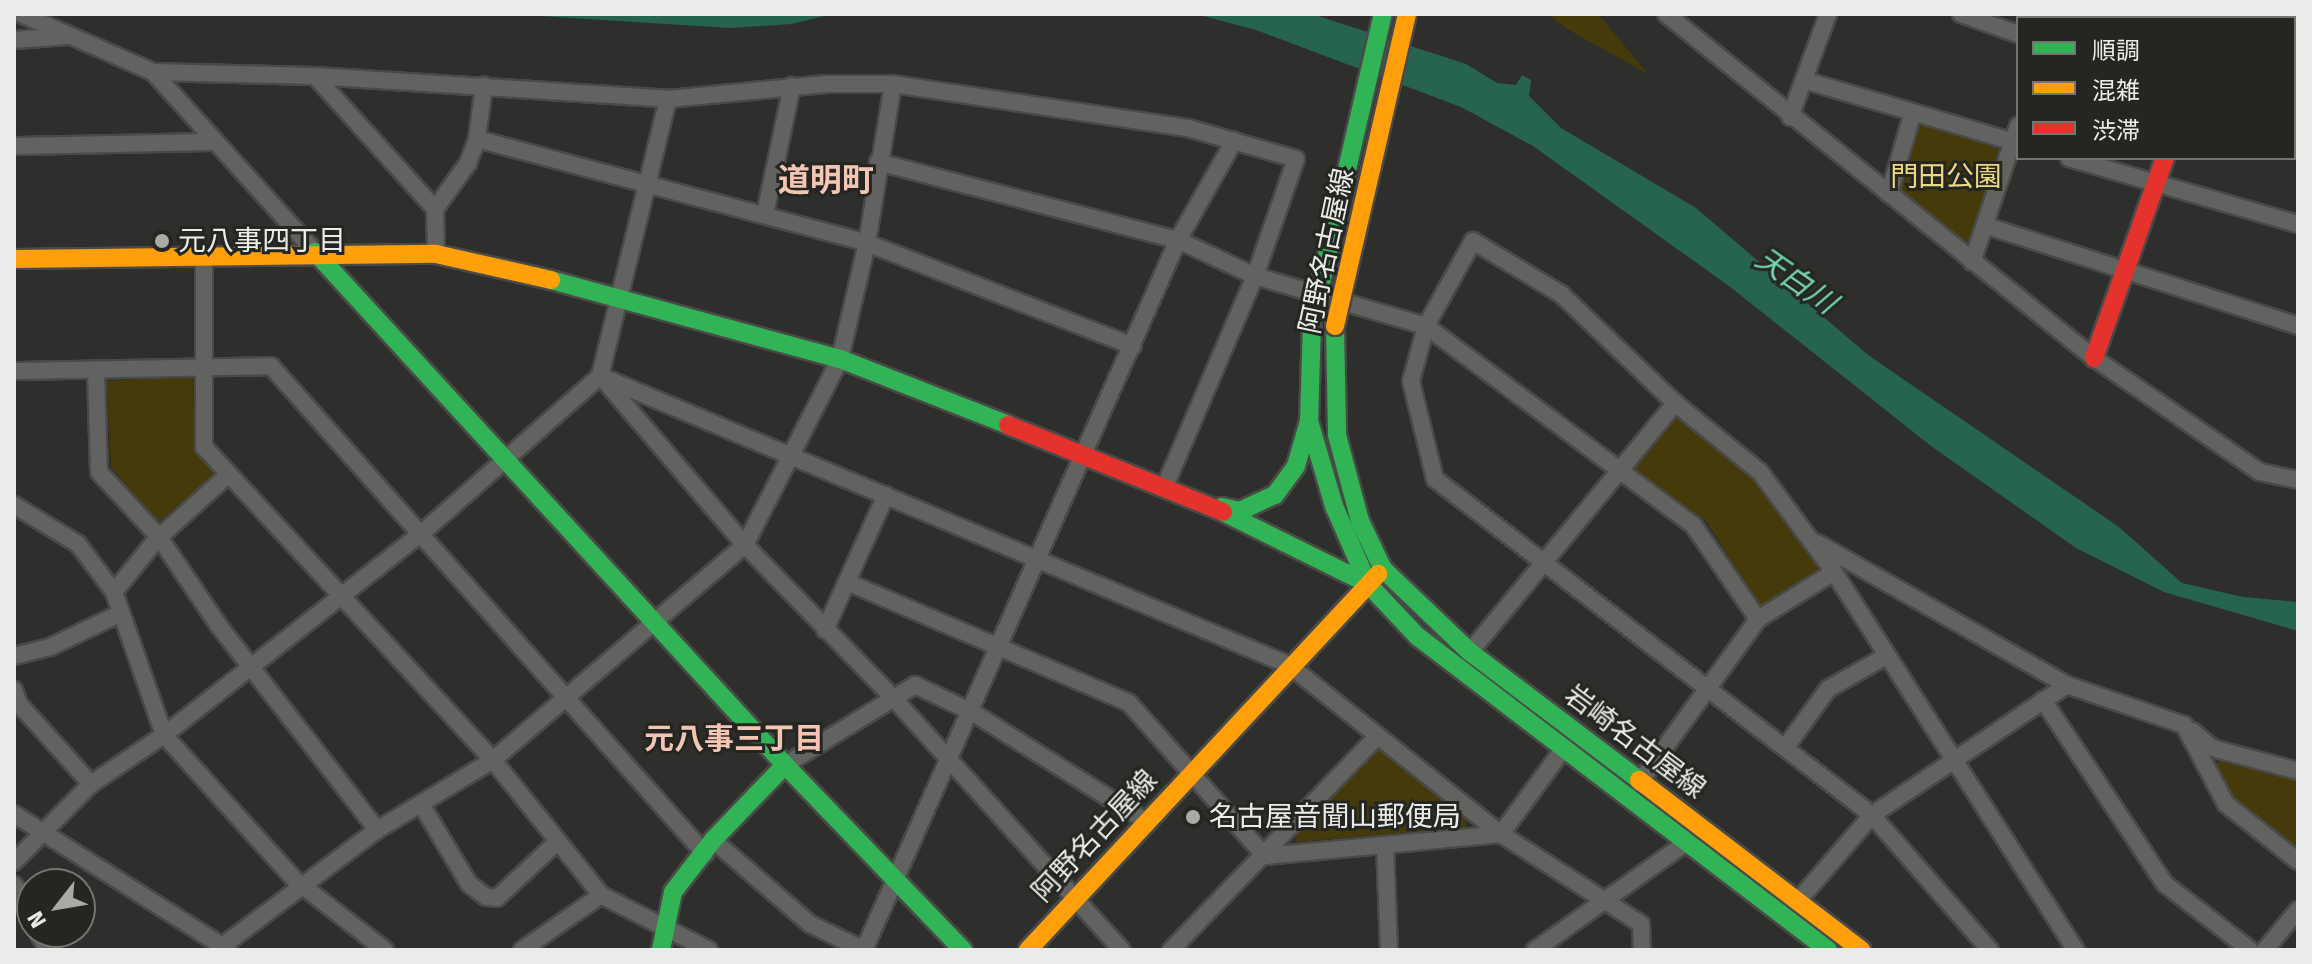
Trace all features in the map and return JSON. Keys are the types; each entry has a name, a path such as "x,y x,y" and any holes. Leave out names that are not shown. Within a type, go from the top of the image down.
{"street":[{"path":"21,14 153,72 315,76 668,99 792,86 893,84 1188,128 1296,159 1255,276 1165,486"},
{"name":"阿野名古屋線","path":"1368,584 1334,506 1309,421 1312,321 1383,14"},
{"name":"阿野名古屋線","path":"1028,950 1289,665 1383,569 1360,521 1337,435 1335,326 1407,14"},
{"path":"1666,14 1790,117 2094,358 2260,472 2298,480"},
{"path":"1790,117 1807,81 1828,14"},
{"path":"1961,14 2016,33"},
{"path":"14,40 70,36"},
{"path":"153,72 213,142 785,765 963,950"},
{"path":"315,76 435,209"},
{"path":"1807,81 1913,112 2016,137 1972,262"},
{"path":"14,814 45,831 222,949 377,830 493,760 568,698 653,620 745,545 840,359 867,243 893,84"},
{"path":"436,254 435,209 468,163 477,139 484,85"},
{"path":"765,214 792,86"},
{"path":"14,862 91,784 164,735 423,532 600,376 668,99"},
{"path":"1889,194 1913,112"},
{"path":"477,139 647,181 867,243 1133,346"},
{"path":"14,371 271,366 423,532 568,698 709,847 810,924 864,950 897,882 1038,556 1087,454 1178,240 1234,141"},
{"path":"14,146 213,142"},
{"path":"2076,160 2298,224"},
{"path":"2094,358 2164,160"},
{"path":"878,162 1178,240 1255,276 1426,326 1694,526 1758,619"},
{"path":"1987,226 2124,273 2298,326"},
{"path":"1990,950 1872,815 1435,479 1411,381 1426,326 1473,241 1561,294 1675,403 1760,472 1834,572 2076,950"},
{"path":"14,259 315,252 436,254 618,295 840,359 1087,454 1311,552 1368,584"},
{"path":"204,255 204,447 493,760 555,844 601,895 663,923 709,950"},
{"path":"96,371 99,472 159,537 251,667 377,830"},
{"path":"600,376 1038,556 1289,665 1376,738 1501,834 1641,924 1642,950"},
{"path":"600,376 745,545 896,701 1073,901 1122,950"},
{"path":"1470,652 1675,403"},
{"path":"1197,500 1240,511 1275,495 1296,466 1309,421"},
{"path":"114,592 159,537 228,475"},
{"path":"825,630 886,495"},
{"path":"14,505 78,544 114,592 119,614 164,735 304,887 385,950"},
{"path":"1812,540 2067,685 2184,725 2212,748 2298,771"},
{"path":"1311,552 1383,569"},
{"name":"岩崎名古屋線","path":"1383,569 1470,652 1861,950"},
{"path":"1639,783 1758,619 1834,572"},
{"path":"847,582 1129,703 1193,771 1265,856"},
{"name":"岩崎名古屋線","path":"1368,584 1417,636 1824,949"},
{"path":"14,656 50,647 119,614"},
{"path":"1785,748 1828,689 1886,656"},
{"path":"661,950 663,923 673,892 709,847 785,765 896,701 915,685 972,712 1146,821"},
{"path":"1798,901 1872,815 1951,759 2067,685"},
{"path":"14,690 19,704 91,784"},
{"path":"2043,700 2165,884 2250,950"},
{"path":"2184,725 2226,804 2298,861"},
{"path":"1171,950 1376,738"},
{"path":"1265,856 1501,834 1564,748"},
{"path":"421,804 469,884 486,897 497,898 555,844"},
{"path":"1535,950 1607,903 1687,842"},
{"path":"1385,845 1389,950"},
{"path":"522,950 601,895"},
{"path":"2265,950 2298,910"}],"green space":[{"path":"1548,14 1598,14 1648,74 1567,29"},
{"name":"門田公園","path":"1915,120 2000,144 1971,246 1963,249 1895,192"},
{"path":"193,374 195,449 214,474 158,523 111,467 106,381"},
{"path":"1676,415 1754,478 1816,561 1817,571 1760,606 1706,521 1631,468"},
{"path":"1375,748 1382,748 1468,817 1465,827 1297,842 1293,833"},
{"path":"2223,757 2298,775 2298,850 2236,801 2215,766"}],"shaded area":[{"path":"509,14 832,14 792,24 729,28"},
{"name":"天白川","path":"1196,14 1312,14 1466,64 1497,83 1516,85 1522,75 1531,80 1529,96 1561,128 1696,208 1868,355 2119,527 2182,583 2243,597 2298,602 2298,631 2164,592 2076,548 1931,446 1729,286 1533,146 1461,107 1256,30"}],"traffic: fast":[{"path":"1312,321 1383,14"},
{"path":"315,252 785,765 963,950"},
{"path":"551,280 840,359 1008,425"},
{"path":"1312,321 1309,421 1334,506 1368,584"},
{"path":"1335,326 1337,435 1360,521 1383,569 1470,652 1639,780"},
{"path":"1222,507 1240,511 1275,495 1296,466 1309,421"},
{"path":"1223,512 1368,584 1417,636 1828,950"},
{"path":"661,950 673,892 713,840 785,765"}],"traffic: slow":[{"path":"1335,326 1407,14"},
{"path":"14,259 436,254 551,280"},
{"path":"1028,950 1378,574"},
{"path":"1639,780 1861,950"}],"traffic: jam":[{"path":"2094,358 2164,160"},
{"path":"1008,425 1223,512"}],"place":[{"name":"元八事四丁目","path":"162,241"},
{"name":"名古屋音聞山郵便局","path":"1193,817"}],"district":[{"name":"道明町","path":"826,180"},
{"name":"元八事三丁目","path":"734,739"}]}
